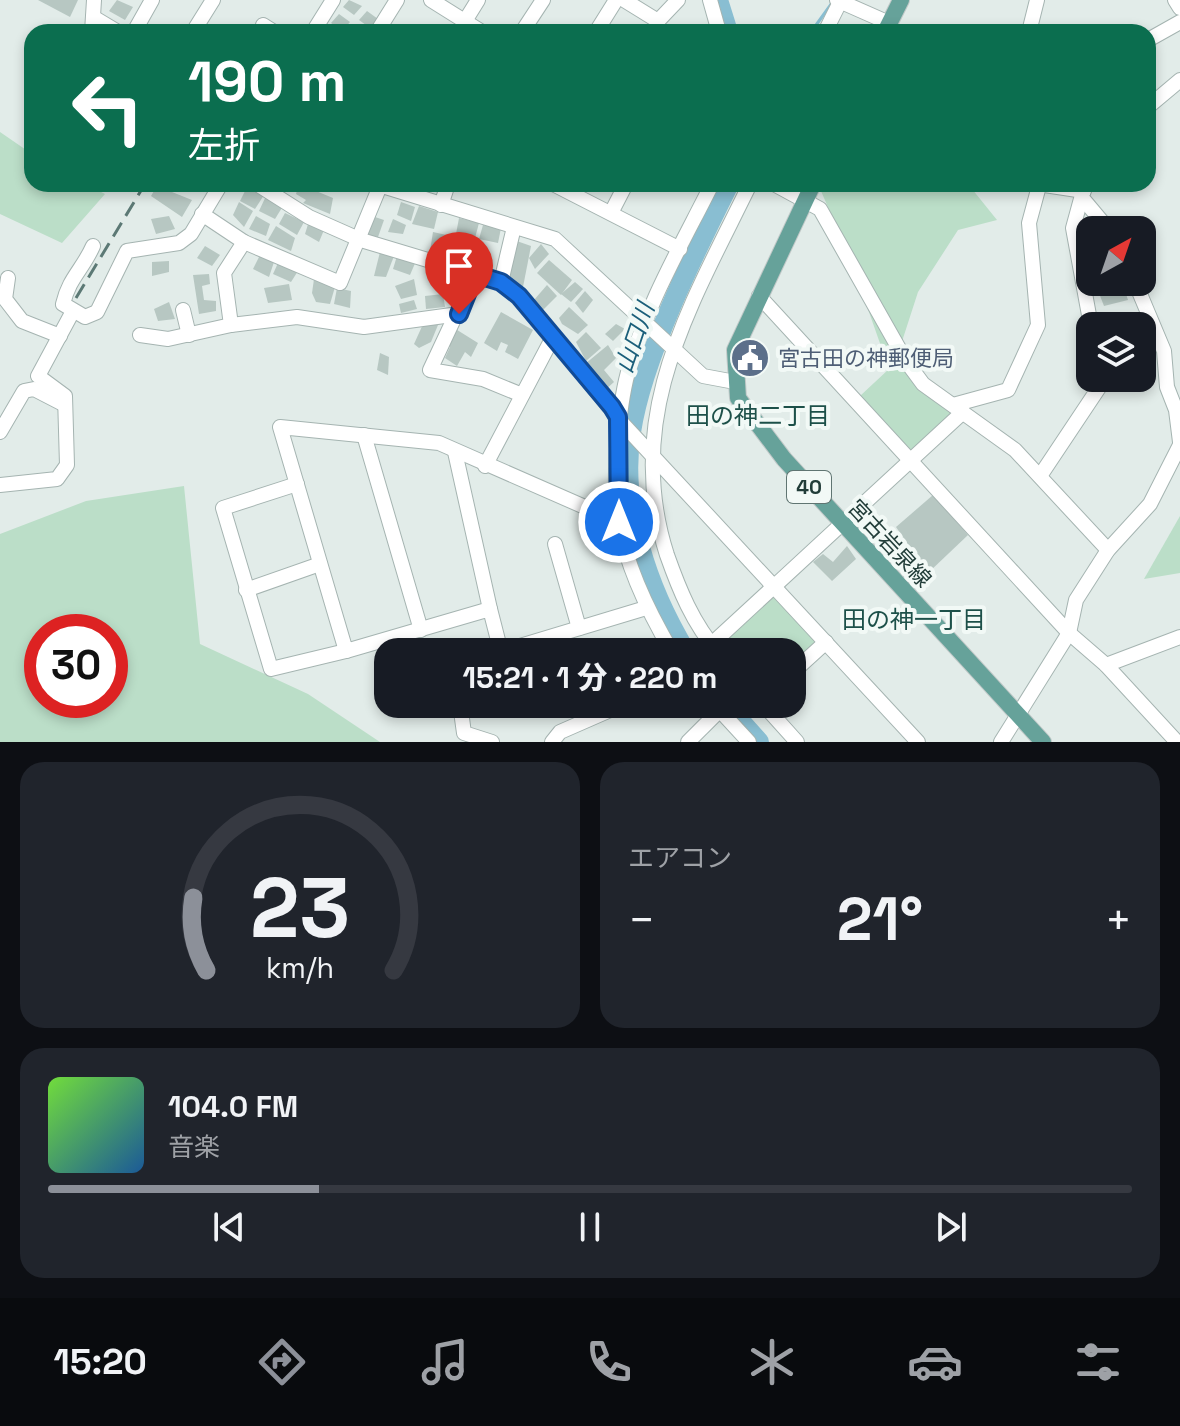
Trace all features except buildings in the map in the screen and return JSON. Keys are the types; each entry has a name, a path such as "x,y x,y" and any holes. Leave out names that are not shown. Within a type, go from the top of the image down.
{"main road":[{"path":"889,24 901,0"},
{"name":"宮古岩泉線","path":"809,192 735,350 738,398 762,434 1043,742"}],"street":[{"path":"92,24 94,0"},
{"path":"138,24 152,0"},
{"path":"198,24 213,0"},
{"path":"318,24 333,0"},
{"path":"382,24 397,0"},
{"path":"431,0 470,24"},
{"path":"465,21 478,0"},
{"path":"527,24 543,0"},
{"path":"601,24 616,0"},
{"path":"624,0 658,21 678,0"},
{"path":"710,0 717,24"},
{"path":"1031,24 1037,0"},
{"path":"1175,0 1180,8"},
{"path":"828,24 838,1 880,24"},
{"path":"1156,36 1180,22"},
{"path":"1156,100 1180,80"},
{"path":"93,246 86,262 68,281 63,304 85,317 97,312 127,251 179,243 191,234 216,192"},
{"path":"270,192 309,217 361,240 501,282 519,296 621,421 918,742"},
{"path":"202,214 244,242 340,283 361,240 376,192"},
{"path":"400,192 555,239 703,376 735,382"},
{"path":"441,205 445,192"},
{"path":"569,192 680,249"},
{"path":"611,213 622,192"},
{"path":"664,638 646,608 619,522 621,421 628,371 646,322 708,192"},
{"path":"705,638 676,580 662,538 655,505 651,451 654,419 673,347 746,192"},
{"path":"809,192 906,361 923,384 1015,450 1108,550"},
{"path":"721,638 911,461 958,409 1008,390 1038,325 1029,223 1036,192"},
{"path":"1084,192 1073,228 1088,312"},
{"path":"1085,192 1100,216"},
{"path":"501,282 514,227"},
{"path":"231,325 224,273 244,242"},
{"path":"475,274 459,314 430,370 483,379 522,395"},
{"path":"8,278 5,299 22,321 60,336"},
{"path":"759,296 1069,633 1106,665 1177,742"},
{"path":"1001,742 1016,713 1069,633 1076,600 1108,550 1150,504 1180,444 1176,410 1167,387 1164,351 1141,296"},
{"path":"183,310 189,335"},
{"path":"0,485 57,479 67,465 65,396 38,376 73,311"},
{"path":"140,335 168,339 231,325 297,317 364,327 459,314"},
{"path":"485,466 553,337"},
{"path":"0,432 24,391 34,389 65,405"},
{"path":"1040,476 1096,392"},
{"path":"346,651 280,427 439,443 485,466 619,522"},
{"path":"364,435 421,630"},
{"path":"455,452 497,638"},
{"path":"297,484 223,508 271,669 346,651 490,609"},
{"path":"555,544 579,628"},
{"path":"246,590 320,564"},
{"path":"546,638 646,608"},
{"path":"1106,665 1180,637"},
{"path":"806,660 826,642"},
{"path":"462,718 464,733 492,742"},
{"path":"552,742 560,732 592,718"},
{"path":"688,742 708,718"},
{"path":"727,718 749,742"},
{"path":"776,718 797,742"}],"green space":[{"path":"0,132 24,148 24,192 105,194 62,243 0,214"},
{"path":"821,192 974,192 997,220 958,230 918,292 895,363 899,361 919,388 954,415 911,453 860,396 889,369 850,258"},
{"path":"184,486 200,644 308,694 380,742 0,742 0,534 86,501"},
{"path":"1180,516 1180,573 1144,579"},
{"path":"774,592 820,642 806,654 806,638 723,638"}],"waterway":[{"name":"山口川","path":"718,0 726,24"},
{"path":"817,24 832,3"},
{"name":"山口川","path":"678,638 660,602 640,546 633,518 628,460 631,432 646,372 686,273 725,192"},
{"name":"山口川","path":"738,718 759,742"}],"railway":[{"path":"76,298 140,192"}],"place":[{"name":"宮古田の神郵便局","path":"750,358"}],"district":[{"name":"田の神二丁目","path":"758,416"},
{"name":"田の神一丁目","path":"914,620"}],"route":[{"path":"459,314 475,274 501,282 519,296 612,407 618,417 619,522"}]}
